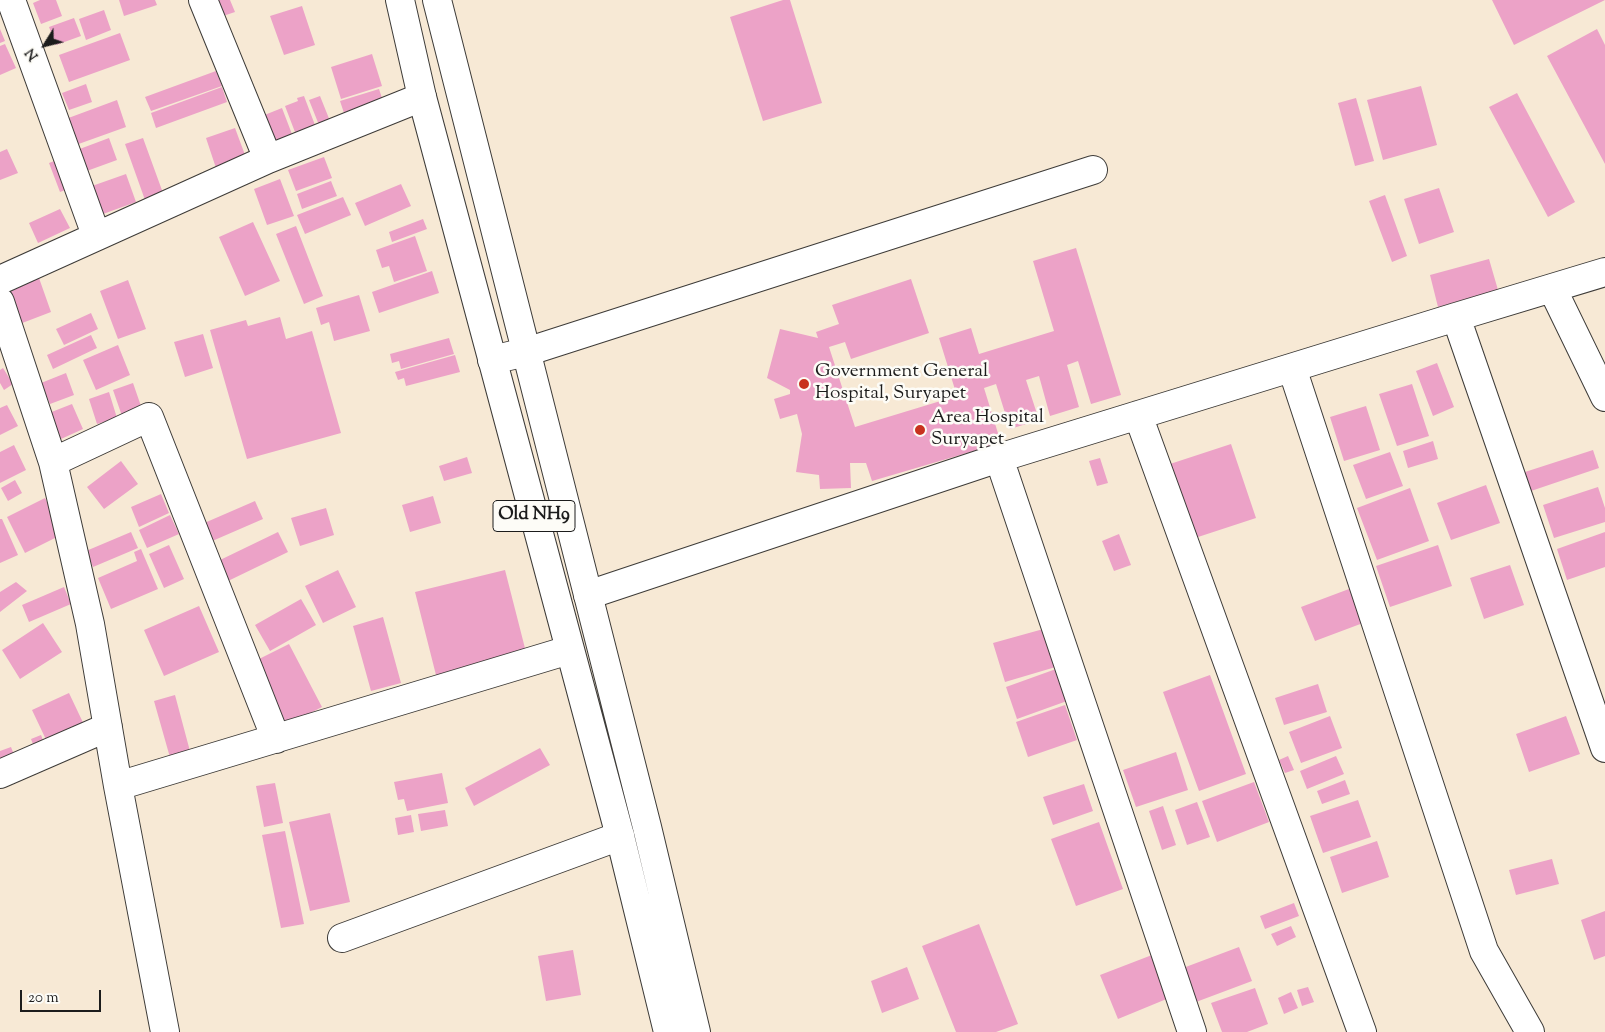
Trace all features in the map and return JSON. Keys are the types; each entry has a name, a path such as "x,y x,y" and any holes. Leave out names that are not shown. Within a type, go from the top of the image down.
{"street":[{"path":"11,0 96,235"},
{"path":"203,0 268,159"},
{"name":"Old NH9","path":"400,0 422,97 620,836 668,1032"},
{"name":"Old NH9","path":"436,0 647,827 696,1032"},
{"path":"0,280 96,235 268,159 422,97"},
{"path":"492,360 526,352 1093,170"},
{"path":"588,594 999,458 1605,272"},
{"path":"1552,288 1605,397"},
{"path":"0,302 53,462 90,624 118,786 165,1032"},
{"path":"1456,317 1605,748"},
{"path":"1292,368 1484,952 1530,1032"},
{"path":"1138,415 1362,1032"},
{"path":"53,462 149,416 276,739"},
{"path":"999,458 1192,1032"},
{"path":"118,786 569,650"},
{"path":"0,774 108,727"},
{"path":"342,938 620,836"}],"building":[{"path":"40,0 56,0 62,16 41,24 33,3"},
{"path":"119,0 155,0 157,5 124,16"},
{"path":"210,0 230,0 235,12 217,18"},
{"path":"783,0 790,0 822,103 763,121 730,17"},
{"path":"1492,0 1605,0 1514,45"},
{"path":"302,6 315,45 284,55 270,16"},
{"path":"104,10 111,30 86,40 79,19"},
{"path":"74,18 81,36 56,45 49,27"},
{"path":"0,29 5,41 0,43"},
{"path":"1597,29 1605,45 1605,164 1547,56"},
{"path":"120,33 130,60 69,82 59,55"},
{"path":"5,44 16,68 0,75 0,46"},
{"path":"372,54 382,86 341,99 331,67"},
{"path":"216,71 222,86 151,111 145,97"},
{"path":"86,84 92,102 69,110 62,93"},
{"path":"1421,86 1437,145 1383,160 1367,100"},
{"path":"222,87 227,102 156,128 151,113"},
{"path":"379,89 384,104 345,116 340,101"},
{"path":"1517,93 1575,202 1548,217 1489,107"},
{"path":"304,96 318,133 298,140 285,106 298,101 297,98"},
{"path":"320,96 330,121 319,125 309,100"},
{"path":"1356,98 1374,161 1355,166 1338,103"},
{"path":"117,100 126,127 73,146 63,120"},
{"path":"282,108 295,142 269,152 257,118"},
{"path":"235,128 248,163 218,174 206,138"},
{"path":"109,138 117,160 84,172 77,150"},
{"path":"143,138 163,193 145,200 125,144"},
{"path":"7,149 18,173 0,180 0,152"},
{"path":"65,157 76,186 60,192 49,163"},
{"path":"324,157 332,178 296,191 288,170"},
{"path":"126,174 136,202 103,214 92,186"},
{"path":"280,179 294,216 267,225 254,189"},
{"path":"331,181 337,196 302,209 297,194"},
{"path":"401,184 411,206 365,226 355,203"},
{"path":"1439,188 1454,232 1419,244 1404,199"},
{"path":"1385,195 1407,256 1392,262 1369,201"},
{"path":"343,197 351,215 305,234 297,215"},
{"path":"60,209 70,228 38,243 29,223"},
{"path":"423,219 427,229 392,242 389,232"},
{"path":"253,222 280,281 245,296 219,237"},
{"path":"296,226 323,296 304,304 276,234"},
{"path":"415,236 427,271 394,282 389,266 382,268 376,250"},
{"path":"1076,248 1121,395 1091,404 1078,361 1067,365 1079,407 1050,416 1039,376 1026,380 1039,420 1010,429 996,384 984,388 1001,443 872,481 866,463 850,463 851,488 820,489 819,475 796,472 802,434 797,414 780,419 774,399 790,394 790,390 767,378 780,329 818,338 816,332 839,324 832,305 911,279 929,333 851,359 845,342 829,347 855,427 957,396 939,338 971,328 979,354 1054,331 1033,261"},
{"path":"1489,259 1498,290 1438,307 1430,275"},
{"path":"432,271 439,293 379,313 372,292"},
{"path":"39,278 51,312 17,325 4,291"},
{"path":"128,280 146,329 118,339 100,291"},
{"path":"359,295 370,331 334,341 329,322 321,325 316,308"},
{"path":"91,313 98,329 64,345 56,329"},
{"path":"280,317 286,339 312,331 341,433 247,459 210,330 246,320 248,326"},
{"path":"203,334 213,368 185,377 174,342"},
{"path":"91,335 97,348 53,369 47,355"},
{"path":"449,338 454,354 401,369 399,361 392,363 390,354"},
{"path":"118,345 130,375 96,390 83,360"},
{"path":"455,355 460,372 406,386 404,378 398,380 395,372"},
{"path":"1437,363 1454,407 1433,416 1416,371"},
{"path":"3,368 13,384 4,390 0,383 0,370"},
{"path":"66,373 74,395 50,404 41,383"},
{"path":"133,383 142,409 122,416 113,390"},
{"path":"1412,384 1429,436 1397,446 1379,394"},
{"path":"109,392 117,418 97,424 89,399"},
{"path":"72,404 83,429 61,439 49,413"},
{"path":"7,405 18,426 0,435 0,408"},
{"path":"1366,406 1380,450 1344,461 1330,417"},
{"path":"1433,441 1438,459 1408,468 1403,451"},
{"path":"1231,444 1256,518 1195,538 1170,464"},
{"path":"14,445 26,470 0,483 0,452"},
{"path":"1593,450 1599,468 1531,491 1525,472"},
{"path":"1390,452 1403,486 1366,499 1353,465"},
{"path":"467,457 472,473 444,481 439,466"},
{"path":"1100,458 1108,483 1097,486 1089,461"},
{"path":"121,461 138,484 104,509 87,487"},
{"path":"15,480 22,493 8,501 1,488"},
{"path":"1486,485 1500,523 1451,540 1437,503"},
{"path":"1598,487 1605,508 1605,522 1554,538 1543,505"},
{"path":"1410,488 1429,541 1377,560 1357,508"},
{"path":"161,494 169,513 139,527 131,507"},
{"path":"433,496 441,523 410,532 402,505"},
{"path":"45,498 63,534 25,553 7,517"},
{"path":"255,501 263,519 210,542 202,524"},
{"path":"326,508 334,535 300,546 291,518"},
{"path":"170,515 179,534 147,548 139,530"},
{"path":"0,519 2,519 18,555 0,563"},
{"path":"131,532 138,548 93,567 86,551"},
{"path":"278,532 288,552 228,581 218,561"},
{"path":"1605,532 1605,567 1567,580 1557,549"},
{"path":"1119,534 1131,565 1114,571 1102,541"},
{"path":"169,545 184,579 164,588 149,554"},
{"path":"1438,545 1452,586 1390,607 1376,566"},
{"path":"141,549 158,589 111,609 98,578 137,561 134,552"},
{"path":"1510,565 1524,605 1484,619 1470,578"},
{"path":"338,570 356,607 323,623 305,586"},
{"path":"505,570 528,660 438,683 415,592"},
{"path":"16,582 27,591 0,612 0,592"},
{"path":"64,587 71,604 29,622 22,605"},
{"path":"1349,589 1363,623 1315,641 1301,607"},
{"path":"301,599 316,625 270,651 255,625"},
{"path":"199,606 219,652 164,676 144,630"},
{"path":"383,617 401,683 371,691 353,626"},
{"path":"43,623 62,652 20,679 2,650"},
{"path":"1047,628 1059,666 1005,682 993,643"},
{"path":"289,644 322,707 285,726 253,662"},
{"path":"1056,669 1067,701 1017,719 1006,687"},
{"path":"1210,675 1246,774 1199,791 1163,692"},
{"path":"1318,684 1327,712 1284,725 1275,698"},
{"path":"69,693 87,731 50,748 32,710"},
{"path":"175,695 191,755 171,761 154,701"},
{"path":"1065,705 1077,740 1028,757 1016,722"},
{"path":"1330,716 1342,748 1301,763 1289,732"},
{"path":"1566,716 1580,754 1529,772 1516,734"},
{"path":"41,735 46,748 36,752 31,739"},
{"path":"11,747 16,760 0,765 0,751"},
{"path":"540,748 550,765 474,806 465,788"},
{"path":"1176,752 1188,790 1136,807 1123,770"},
{"path":"1288,756 1294,770 1285,773 1279,760"},
{"path":"1336,756 1344,774 1307,789 1300,771"},
{"path":"442,773 448,803 407,811 404,799 398,800 394,782"},
{"path":"1345,780 1350,794 1322,804 1317,791"},
{"path":"1254,782 1269,822 1217,842 1202,801"},
{"path":"275,783 283,823 264,827 256,786"},
{"path":"1084,784 1093,811 1053,825 1043,797"},
{"path":"1358,800 1371,837 1323,853 1310,816"},
{"path":"1197,802 1210,837 1187,845 1175,810"},
{"path":"1163,806 1176,845 1162,850 1149,811"},
{"path":"445,810 448,826 421,831 418,814"},
{"path":"330,813 350,902 310,911 289,822"},
{"path":"411,815 414,832 398,835 395,818"},
{"path":"1099,822 1123,889 1076,906 1051,839"},
{"path":"285,831 304,924 281,928 262,835"},
{"path":"1377,841 1389,877 1342,893 1330,857"},
{"path":"1552,859 1559,884 1516,895 1509,870"},
{"path":"1294,903 1299,916 1265,929 1260,916"},
{"path":"1605,911 1605,956 1594,960 1581,920"},
{"path":"979,924 1018,1024 996,1032 956,1032 922,946"},
{"path":"1291,926 1296,937 1277,946 1271,934"},
{"path":"1239,947 1252,981 1196,1002 1183,968"},
{"path":"573,950 581,995 546,1001 538,956"},
{"path":"1152,955 1169,998 1118,1019 1100,975"},
{"path":"907,967 919,999 882,1013 871,981"},
{"path":"1308,987 1314,1002 1302,1006 1297,990"},
{"path":"1255,988 1268,1024 1247,1032 1222,1032 1211,1003"},
{"path":"1291,992 1298,1008 1284,1014 1278,998"}],"place":[{"name":"Government General Hospital, Suryapet","path":"804,384"},
{"name":"Area Hospital Suryapet","path":"920,430"}]}
